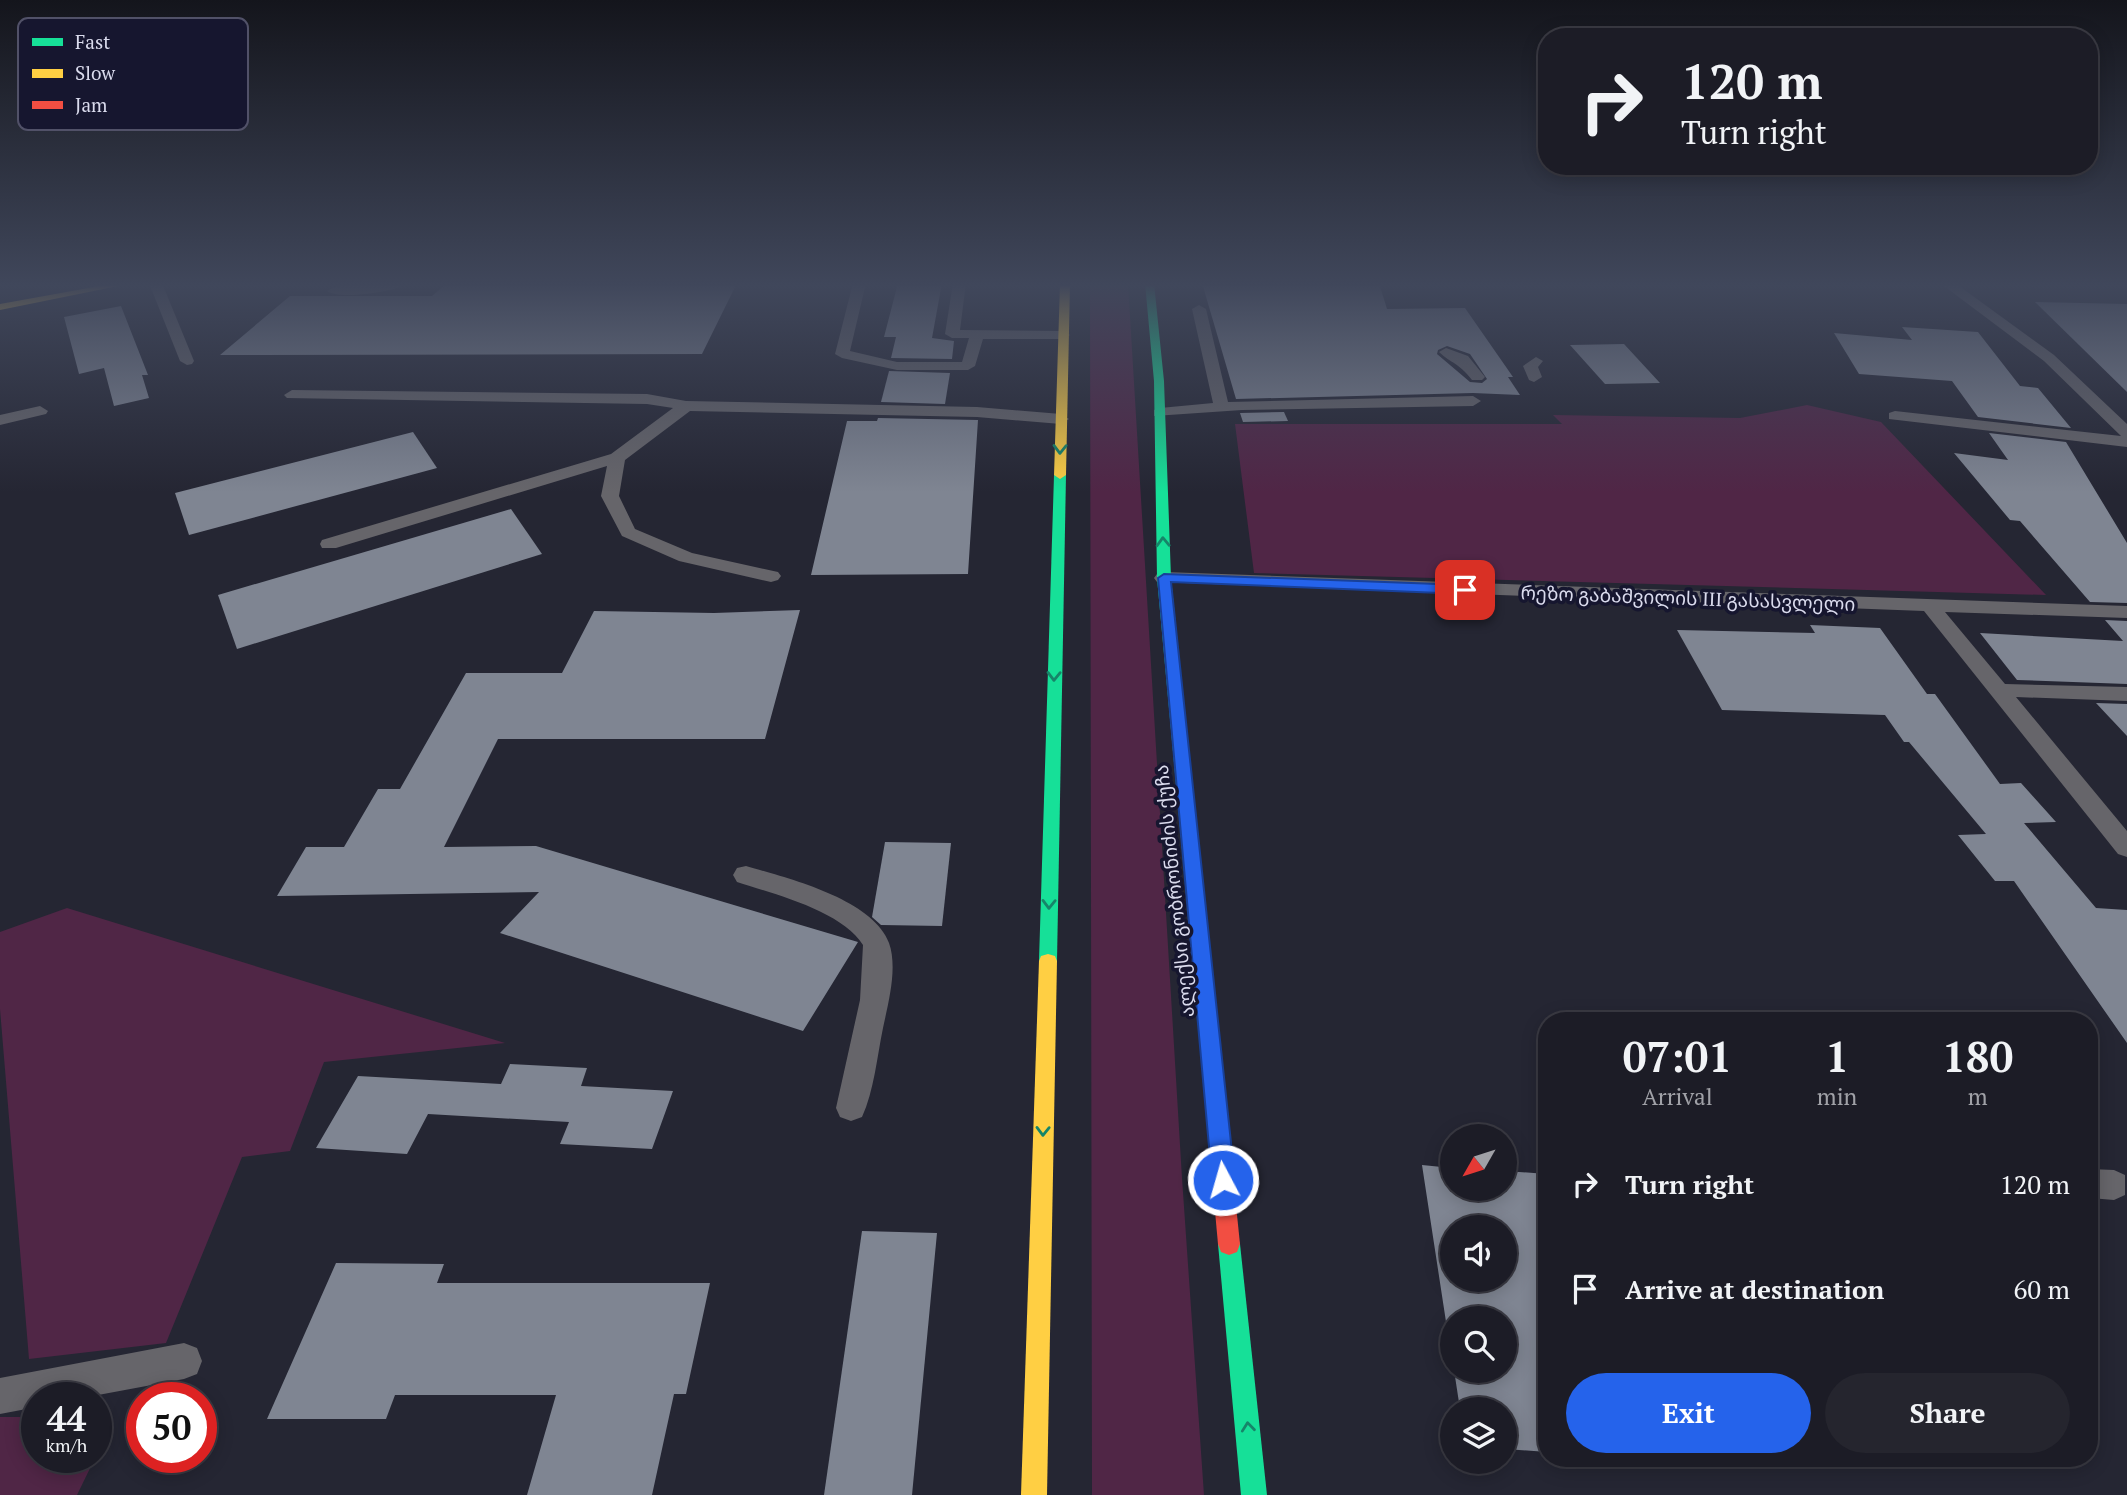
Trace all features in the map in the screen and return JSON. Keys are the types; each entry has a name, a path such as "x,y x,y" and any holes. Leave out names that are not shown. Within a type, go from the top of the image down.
{"main road":[{"path":"1034,1495 1063,353"},
{"name":"ალექსი გობრონიძის ქუჩა","path":"1155,353 1160,413 1164,578 1254,1495"}],"lane":[{"path":"184,353 187,360"},
{"path":"842,353 897,366 968,366 971,353"},
{"path":"1209,353 1222,408"},
{"path":"1448,353 1463,359 1478,377"},
{"path":"2042,353 2127,433"},
{"path":"292,395 647,400 686,406 963,411 1061,419"},
{"path":"1160,413 1222,408 1473,401"},
{"path":"329,544 617,458 686,406"},
{"path":"0,420 40,411"},
{"path":"1895,416 2127,442"},
{"path":"617,458 610,496 628,532 686,557 771,576"},
{"name":"რეზო გაბაშვილის III გასასვლელი","path":"1164,578 2127,612"},
{"path":"1931,607 2127,848"},
{"path":"1998,690 2127,694"},
{"path":"746,875 835,907 860,925 876,943 878,974 851,1108"},
{"path":"0,1396 184,1362"}],"shaded area":[{"path":"1090,353 1132,353 1204,1495 1092,1495"},
{"path":"1807,405 1881,422 2046,595 1254,573 1235,424 1562,424 1553,415 1740,418"},
{"path":"67,908 505,1043 324,1062 290,1151 242,1157 166,1343 29,1359 0,1009 0,932"},
{"path":"0,1417 21,1417 21,1473 88,1473 77,1495 0,1495"}],"building":[{"path":"73,353 139,353 148,375 142,375 149,398 114,406 104,368 79,374"},
{"path":"223,353 703,353 702,354 220,355"},
{"path":"892,353 953,353 952,359 891,358"},
{"path":"1222,353 1437,353 1470,382 1482,383 1487,379 1466,353 1496,353 1513,377 1508,377 1520,395 1473,393 1236,399"},
{"path":"1577,353 1632,353 1660,383 1605,384"},
{"path":"1846,353 1994,353 2020,386 2038,388 2071,428 1978,417 1952,381 1859,374"},
{"path":"2087,353 2127,353 2127,392"},
{"path":"889,371 950,373 945,404 881,402"},
{"path":"1284,412 1288,421 1243,422 1240,413"},
{"path":"878,418 978,420 968,574 811,575 847,421 877,421"},
{"path":"413,432 437,468 189,535 175,493"},
{"path":"1989,433 2066,442 2127,543 2127,603 2090,602 2020,521 2010,520 1954,453 2008,460"},
{"path":"511,509 542,554 237,649 218,595"},
{"path":"800,610 765,739 498,739 444,847 536,846 858,942 803,1031 500,933 539,892 277,896 306,847 344,847 378,789 400,789 466,673 562,673 594,611 714,613"},
{"path":"2105,620 2127,621 2127,684 2017,680 1980,633 2123,641"},
{"path":"1810,625 1880,628 1927,694 1935,694 2000,784 2021,783 2056,822 2024,823 2096,908 2127,910 2127,1043 2014,881 1995,881 1958,835 1986,834 1909,742 1904,742 1885,715 1722,710 1677,630 1815,633"},
{"path":"2096,703 2127,704 2127,736"},
{"path":"885,842 951,843 942,926 881,925 872,917"},
{"path":"510,1064 587,1068 581,1086 673,1091 652,1149 560,1144 569,1122 428,1114 407,1154 316,1148 358,1076 501,1084"},
{"path":"1422,1165 1440,1167 1440,1201 1517,1201 1517,1172 1538,1173 1538,1451 1517,1450 1517,1397 1458,1397 1456,1383 1517,1383 1517,1306 1444,1306 1441,1292 1517,1292 1517,1215 1440,1215 1440,1283"},
{"path":"862,1231 937,1233 912,1495 824,1495"},
{"path":"336,1263 444,1264 437,1283 710,1283 686,1394 674,1394 652,1495 527,1495 556,1395 395,1395 386,1419 267,1419"}],"traffic: fast":[{"path":"1156,353 1164,578 1197,915"},
{"path":"1048,961 1060,475"},
{"path":"1229,1244 1254,1495"}],"traffic: slow":[{"path":"1060,475 1063,353"},
{"path":"1034,1495 1048,961"}],"traffic: jam":[{"path":"1197,915 1229,1244"}],"route":[{"path":"1223,1180 1164,578 1465,590"}]}
